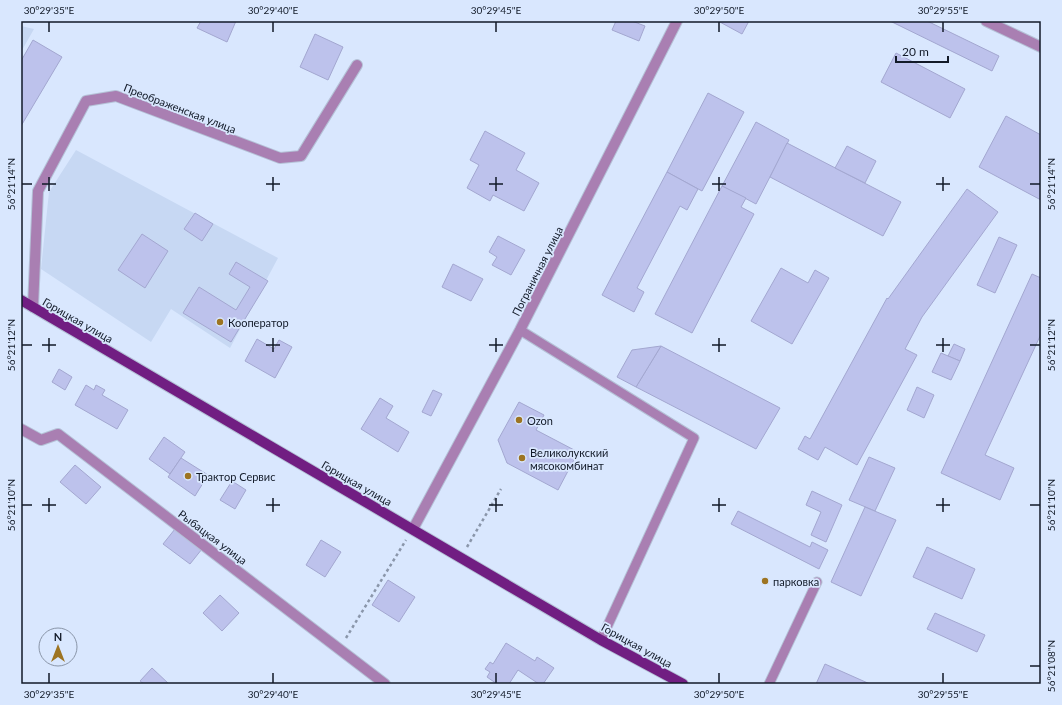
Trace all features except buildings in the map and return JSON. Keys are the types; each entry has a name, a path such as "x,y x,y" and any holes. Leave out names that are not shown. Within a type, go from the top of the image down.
{"main road":[{"name":"Горицкая улица","path":"21,300 601,640 683,684"}],"street":[{"name":"Пограничная улица","path":"413,529 520,330 677,21"},
{"path":"986,21 1041,46"},
{"name":"Преображенская улица","path":"33,307 38,191 86,101 116,96 280,158 301,156 357,64"},
{"name":"Рыбацкая улица","path":"21,429 41,440 58,434 385,684"}],"lane":[{"path":"520,330 694,438 601,640"},
{"path":"769,684 817,582"}],"path":[{"path":"461,557 501,489"},
{"path":"339,649 413,529"}],"shaded area":[{"path":"21,26 34,29 21,52"},
{"path":"76,150 278,258 230,348 171,309 151,342 41,269 49,192"}],"place":[{"name":"Кооператор","path":"220,322"},
{"name":"Ozon","path":"519,420"},
{"name":"Великолукский мясокомбинат","path":"522,458"},
{"name":"Трактор Сервис","path":"188,476"},
{"name":"парковка","path":"765,581"}]}
